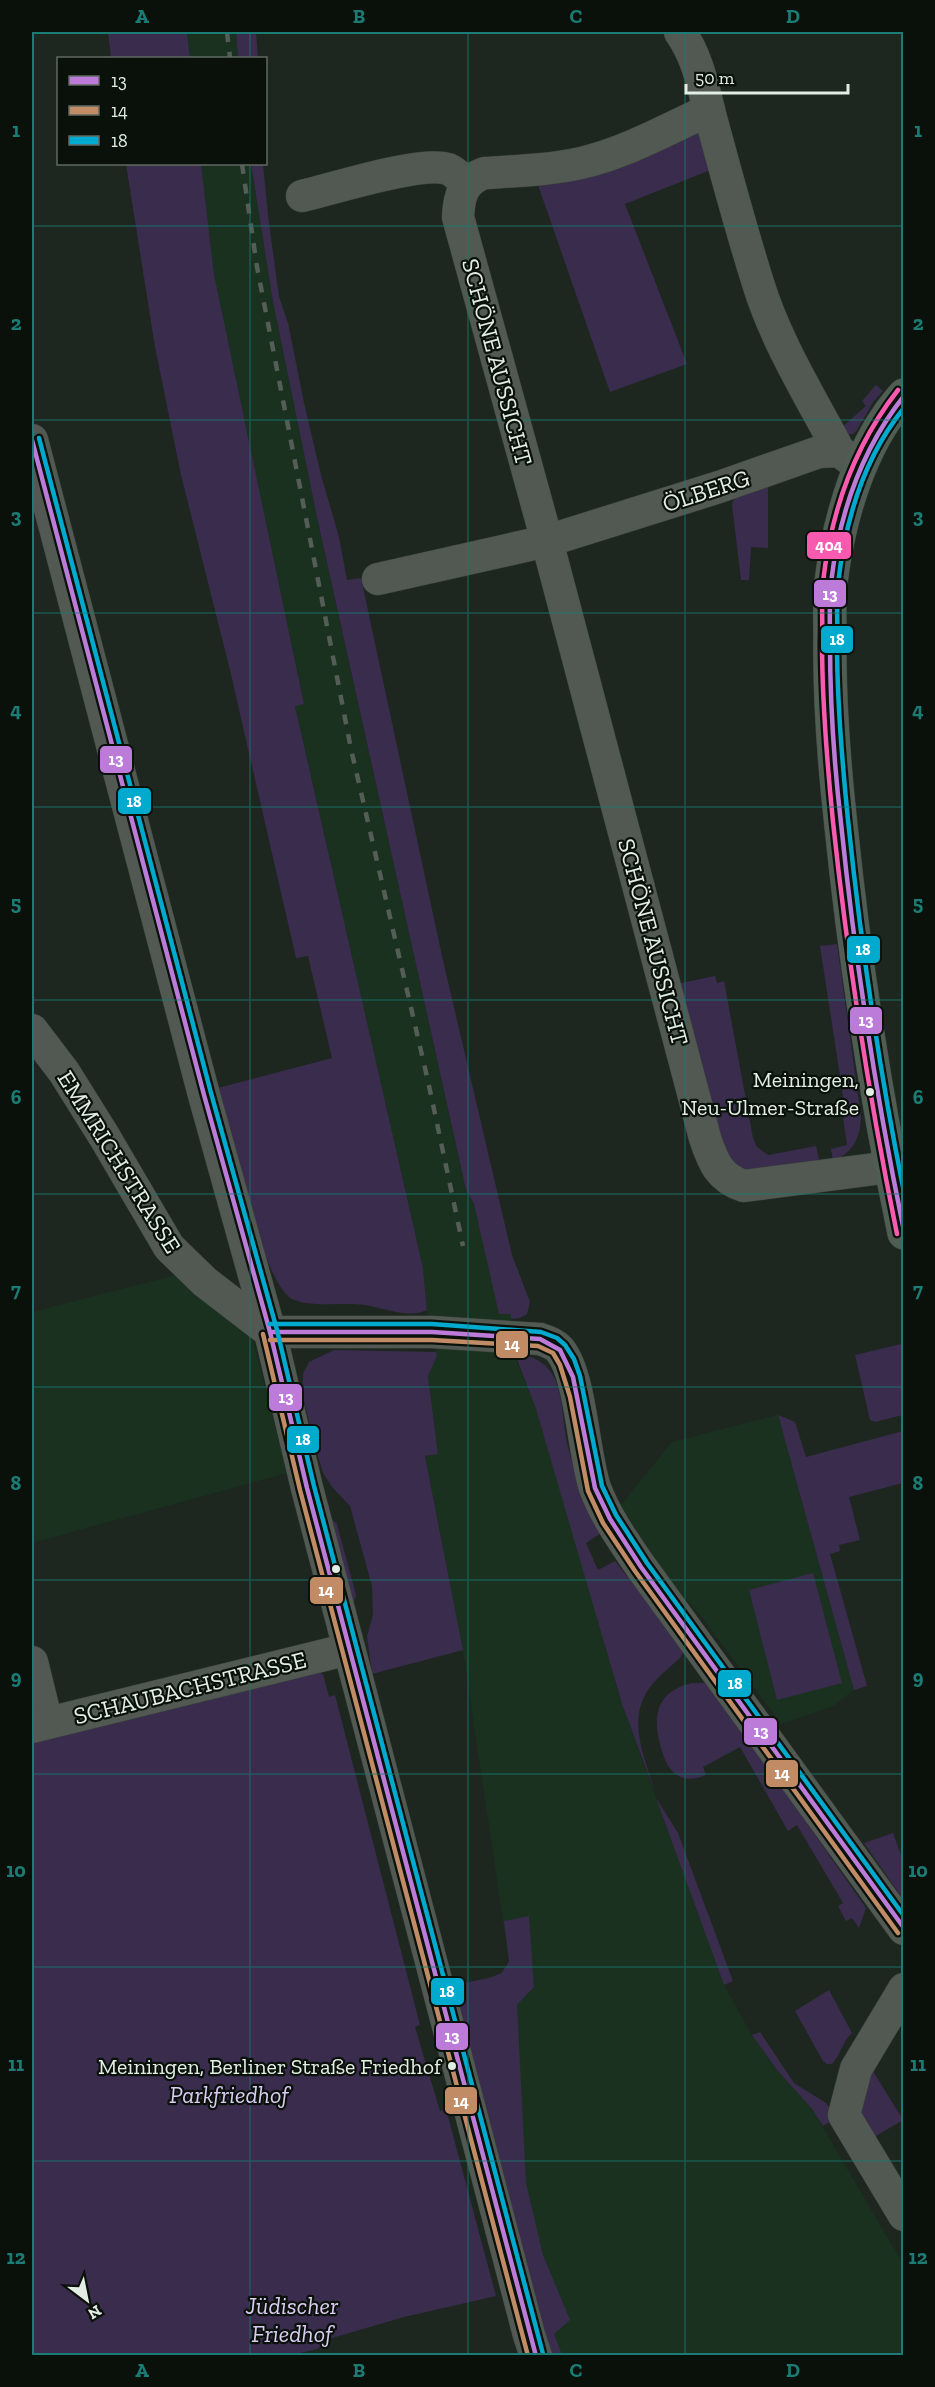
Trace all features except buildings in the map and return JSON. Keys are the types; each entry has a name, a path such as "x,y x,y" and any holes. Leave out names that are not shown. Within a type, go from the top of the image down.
{"main road":[{"path":"903,395 880,428 850,458 848,500 835,555 831,585 829,675 837,794 849,901 872,1064 903,1233"}],"street":[{"path":"680,32 700,71 709,111 767,313 850,458"},
{"path":"302,196 415,169 436,167 448,169 466,183 473,177 485,173 563,167 584,163 709,111"},
{"name":"SCHÖNE AUSSICHT","path":"466,183 461,194 458,217 547,541 705,1138 716,1168 733,1182 744,1186 890,1167"},
{"path":"32,440 204,1095 270,1332 288,1416 529,2336 536,2355"},
{"name":"ÖLBERG","path":"547,541 718,488 819,452 850,458"},
{"path":"378,579 547,541"},
{"name":"EMMRICHSTRASSE","path":"32,1030 64,1072 169,1247 205,1282 270,1332"},
{"path":"270,1332 432,1332 513,1337 550,1342 556,1346 565,1357 571,1373 587,1459 607,1515 654,1585 903,1929"},
{"name":"SCHAUBACHSTRASSE","path":"39,1725 350,1649"},
{"path":"32,1662 39,1725"},
{"path":"903,1989 856,2068 844,2115 903,2215"}],"shaded area":[{"path":"187,32 236,32 238,57 190,57"},
{"path":"201,165 251,165 273,302 318,522 466,1190 474,1204 511,1314 515,1357 536,1409 619,1696 724,1985 752,2035 777,2070 812,2109 903,2264 903,2355 553,2356 455,1985 489,1978 501,1973 509,1961 463,1650 425,1456 438,1453 428,1375 437,1356 427,1310 423,1268 295,705 304,704 214,274"},
{"path":"177,1275 248,1334 253,1341 287,1473 32,1543 32,1312"},
{"path":"778,1415 854,1690 833,1706 781,1724 702,1617 668,1580 621,1505 672,1442"}],"green space":[{"path":"108,32 187,32 190,57 111,57"},
{"path":"236,32 256,32 258,57 238,57"},
{"path":"703,121 718,167 625,204 687,364 610,392 537,182"},
{"path":"126,165 201,165 214,274 304,704 295,706 423,1268 427,1310 420,1312 404,1313 357,1304 317,1304 292,1299 281,1287 269,1265 247,1202 218,1088 332,1058 308,956 296,958 230,670 181,475 155,347"},
{"path":"251,165 263,165 279,297 288,323 304,403 339,537 347,580 361,578 442,956 512,1255 530,1302 527,1314 520,1318 511,1319 511,1314 499,1314 474,1204 466,1190 318,522 273,302"},
{"path":"876,385 883,391 873,402 857,430 853,434 848,434 842,427 866,406 862,401"},
{"path":"768,482 768,548 751,547 749,580 741,580 732,505 741,492"},
{"path":"837,944 861,1117 859,1132 854,1144 846,1153 833,1161 831,1149 847,1145 841,1103 844,1102 820,946"},
{"path":"715,976 717,983 724,981 753,1138 757,1147 768,1155 816,1146 820,1163 744,1172 726,1156 677,984"},
{"path":"901,1344 904,1354 903,1415 875,1422 870,1420 855,1355"},
{"path":"334,1350 436,1352 437,1356 428,1376 438,1454 425,1456 463,1650 372,1674 367,1636 373,1615 372,1586 350,1506 332,1487 323,1473 302,1393 303,1374 309,1362"},
{"path":"515,1354 532,1358 544,1365 553,1375 558,1387 571,1458 582,1491 601,1533 586,1543 598,1570 615,1561 681,1645 683,1652 681,1657 648,1690 639,1714 640,1740 654,1790 622,1704 536,1409"},
{"path":"778,1415 795,1422 806,1457 903,1431 903,1483 849,1497 860,1540 839,1545 840,1551 830,1554 867,1686 854,1690"},
{"path":"327,1515 337,1524 356,1595 352,1609"},
{"path":"813,1573 842,1683 777,1700 749,1590"},
{"name":"Parkfriedhof","path":"311,1670 323,1674 329,1697 335,1695 420,2025 415,2027 440,2111 446,2109 496,2296 404,2317 332,2338 317,2349 292,2355 32,2355 32,1738"},
{"path":"692,1683 709,1683 866,1908 859,1928 852,1918 846,1921 838,1906 843,1903 797,1825 788,1831 740,1747 703,1767 706,1775 696,1778 681,1777 670,1768 658,1733 660,1705 672,1692"},
{"path":"656,1798 678,1833 733,1981 724,1985"},
{"path":"893,1833 903,1861 903,1899 864,1843"},
{"path":"529,1916 534,1987 517,2005 526,2183 543,2255 570,2320 554,2334 562,2355 551,2355 547,2344 453,1985 502,1973 509,1961 504,1921"},
{"path":"829,1990 852,2033 832,2064 823,2061 795,2011"},
{"path":"760,2032 794,2083 826,2103 836,2118 823,2126 812,2109 777,2070 752,2035"},
{"path":"871,2068 903,2120 871,2139 859,2111"}],"railway":[{"path":"227,32 230,57"},
{"path":"242,165 257,267 351,749 428,1081 463,1246"}],"transit line":[{"name":"404","path":"897,1234 868,1081 845,926 827,754 823,687 822,597 832,530 847,481 869,434 882,411 898,390"},
{"name":"13","path":"904,396 876,438 854,484 835,558 830,612 836,778 853,926 884,1130 904,1231"},
{"name":"18","path":"904,408 878,447 859,491 851,514 841,561 837,599 838,687 848,820 872,1007 904,1192"},
{"name":"18","path":"39,438 211,1093 277,1330 314,1486 543,2354"},
{"name":"13","path":"32,440 204,1095 270,1332 307,1488 536,2356"},
{"name":"18","path":"270,1324 432,1324 541,1332 557,1338 565,1345 574,1359 580,1376 602,1486 616,1515 647,1563 904,1916"},
{"name":"13","path":"270,1332 432,1332 540,1339 560,1350 573,1377 595,1488 610,1519 641,1567 904,1928"},
{"name":"14","path":"263,1334 300,1490 528,2356"},
{"name":"14","path":"270,1340 432,1340 538,1346 553,1353 560,1365 570,1397 588,1491 603,1523 635,1571 898,1933"}],"place":[{"name":"Meiningen, Neu-Ulmer-Straße","path":"870,1092"},
{"name":"Meiningen, Berliner Straße Friedhof","path":"452,2066"}],"park label":[{"name":"Jüdischer Friedhof","path":"292,2320"}]}
